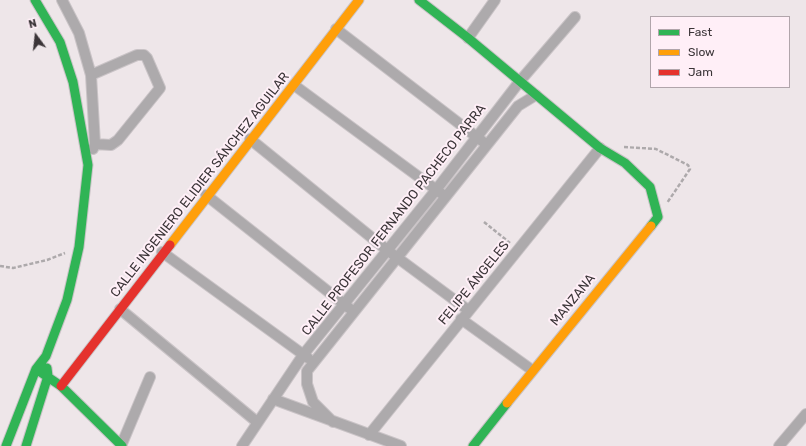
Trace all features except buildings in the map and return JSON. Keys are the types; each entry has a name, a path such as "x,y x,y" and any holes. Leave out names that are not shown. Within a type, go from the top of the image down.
{"street":[{"path":"36,0 60,42 73,82 88,165"},
{"path":"6,446 36,369 46,356 67,300 79,247 88,165 94,144 91,75 79,33 62,0"},
{"name":"CALLE INGENIERO ELIDIER SÁNCHEZ AGUILAR","path":"60,386 206,195 294,85 359,0"},
{"path":"419,0 468,38 600,148 625,162 650,187 658,218"},
{"path":"468,38 495,0"},
{"name":"CALLE PROFESOR FERNANDO PACHECO PARRA","path":"242,446 303,355 478,138 520,81 575,16"},
{"path":"336,29 478,138 488,144"},
{"path":"91,75 137,55 144,55 147,58 160,88 118,140 111,145 94,144"},
{"path":"294,85 446,197"},
{"path":"333,422 312,402 307,384 307,371 518,106 536,95"},
{"path":"250,139 397,258 468,310"},
{"name":"FELIPE ÁNGELES","path":"369,435 468,310 600,148"},
{"path":"206,195 345,303 354,312"},
{"name":"MANZANA","path":"473,446 532,370 658,218"},
{"path":"162,252 314,362"},
{"path":"120,309 257,422"},
{"path":"461,319 532,370"},
{"path":"26,446 48,376 46,356"},
{"path":"36,369 48,376 60,386 122,446 150,377"},
{"path":"273,398 333,422 401,446"},
{"path":"779,446 806,414"}],"path":[{"path":"622,147 645,147 656,149 686,163 690,169 658,218"},
{"path":"484,222 518,250"},
{"path":"0,266 13,268 47,260 79,247"}],"traffic: fast":[{"path":"6,446 36,369 46,356 67,300 79,247 88,165 73,82 60,42 35,0"},
{"path":"419,0 468,38 600,148 625,163 650,187 658,217 651,226"},
{"path":"26,446 48,376 47,368"},
{"path":"36,369 61,386 122,446"},
{"path":"473,446 507,403"}],"traffic: slow":[{"path":"170,245 359,0"},
{"path":"507,403 651,226"}],"traffic: jam":[{"path":"61,386 170,245"}]}
